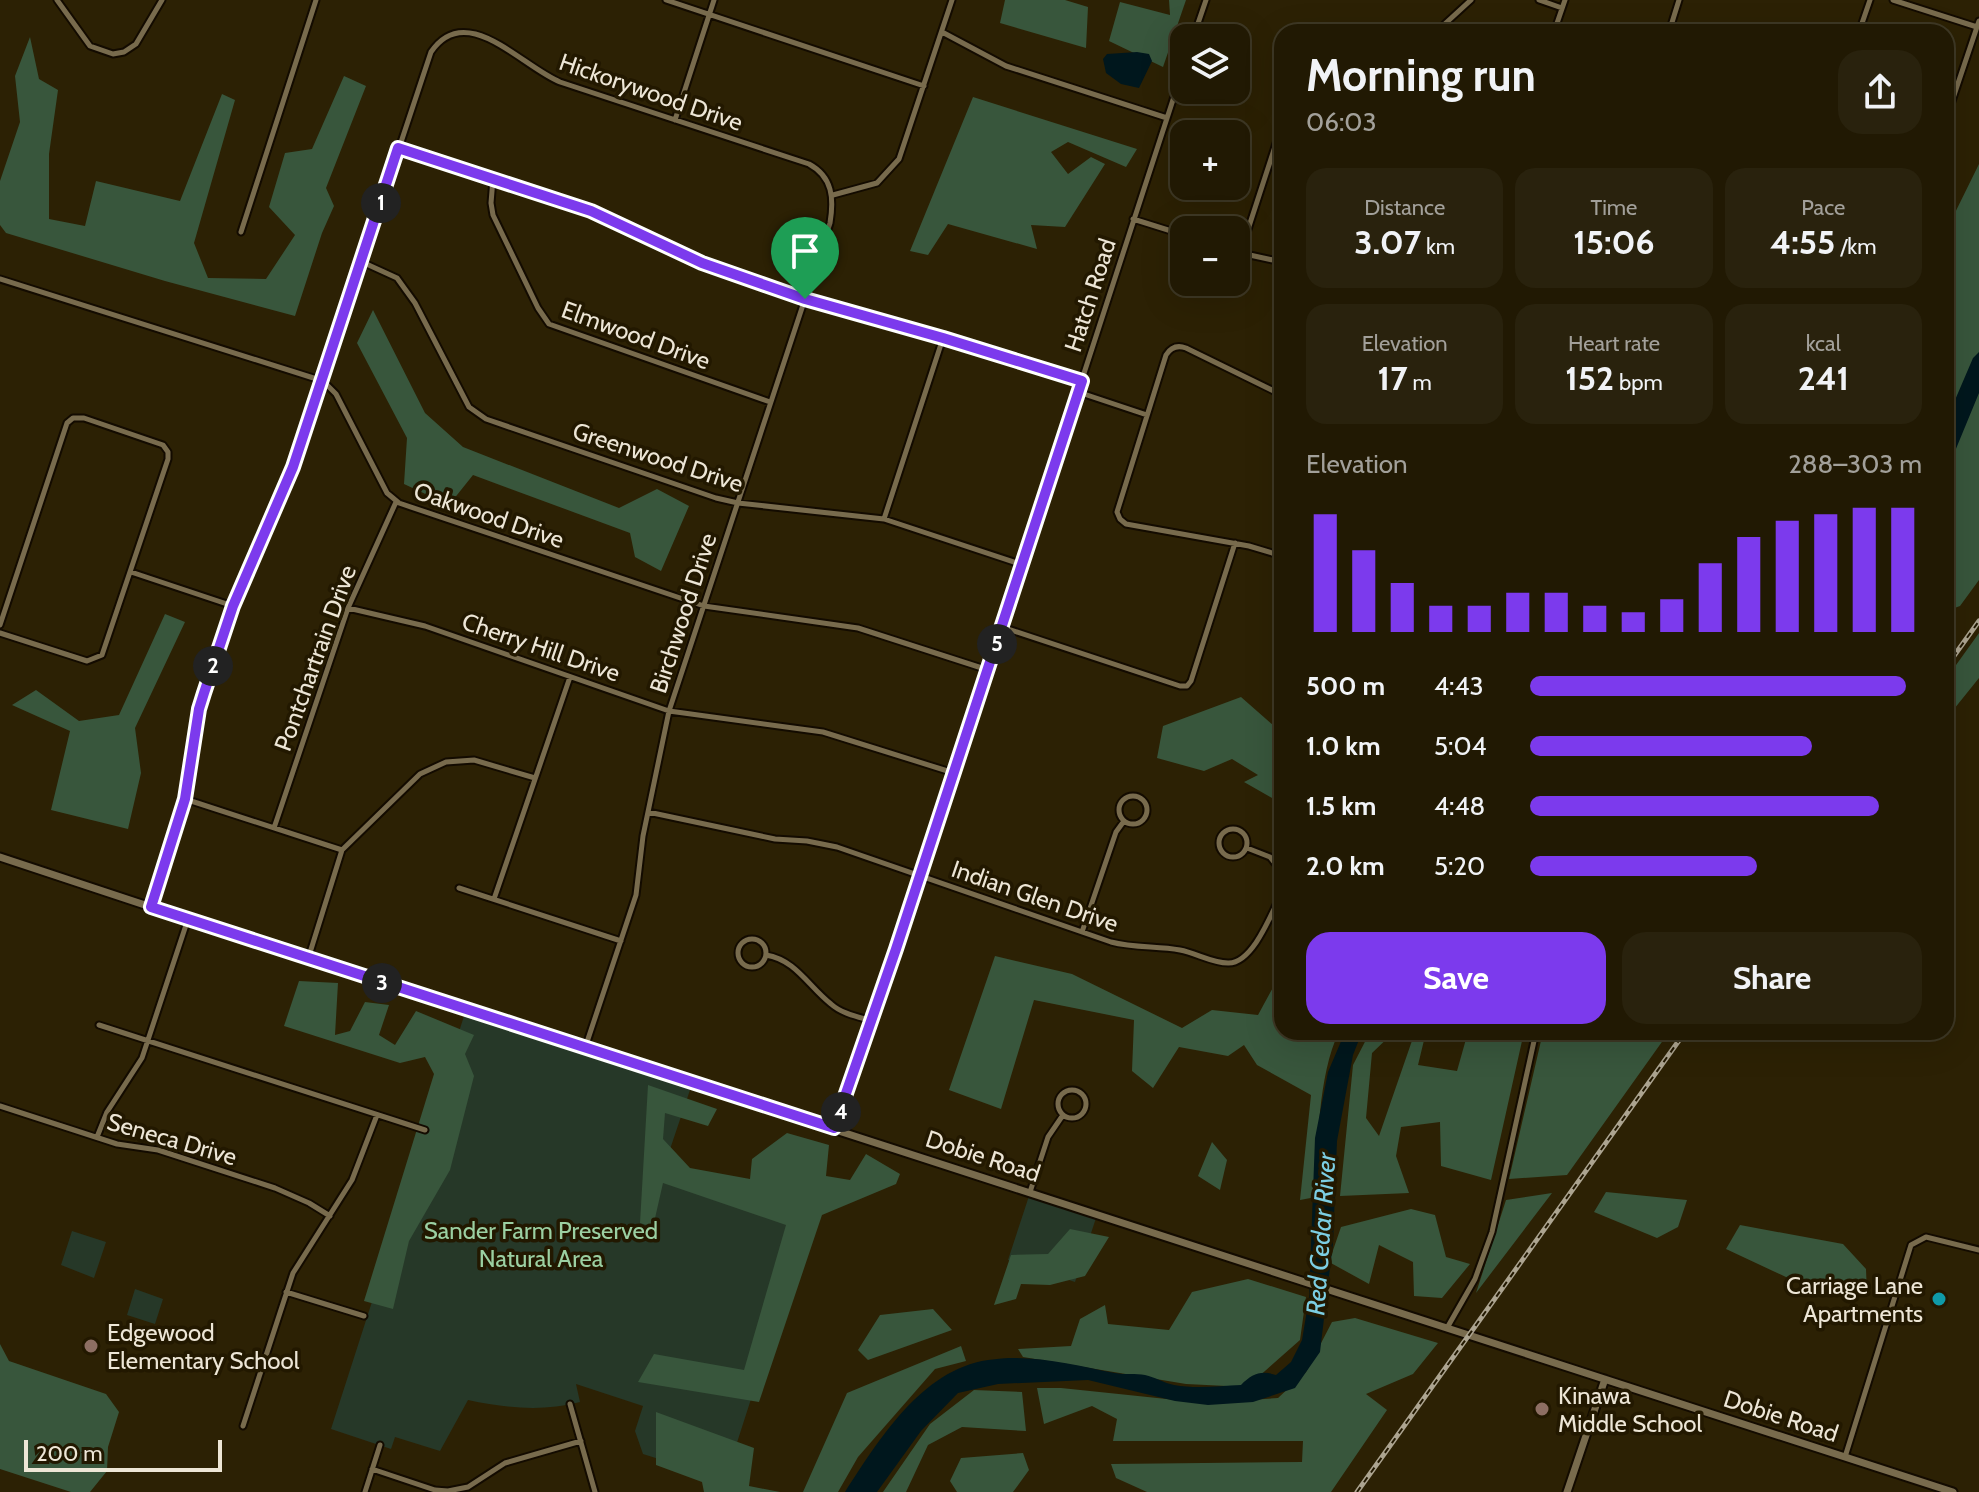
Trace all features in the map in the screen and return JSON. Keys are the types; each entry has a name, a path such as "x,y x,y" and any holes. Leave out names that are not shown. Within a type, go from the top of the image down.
{"street":[{"path":"57,0 90,46 113,54 124,52 136,44 162,0"},
{"path":"241,232 316,0"},
{"path":"666,0 924,86"},
{"path":"675,120 714,0"},
{"path":"833,195 869,187 889,172 903,150 952,0"},
{"path":"1198,24 1206,0"},
{"path":"1445,24 1471,0"},
{"path":"1539,0 1562,8"},
{"path":"1557,24 1565,0"},
{"path":"1672,24 1679,0"},
{"path":"1862,24 1870,0"},
{"path":"1893,0 1978,24 1954,95"},
{"path":"151,907 185,799 199,709 233,606 293,467 431,52 442,34 465,25"},
{"path":"942,32 1006,66 1167,118"},
{"name":"Hickorywood Drive","path":"496,34 549,78 809,164 822,174 833,195"},
{"name":"Hatch Road","path":"834,1128 1023,565 1172,104"},
{"path":"398,148 591,211 702,263 805,299 1082,381"},
{"path":"1250,218 1274,148"},
{"name":"Elmwood Drive","path":"493,179 493,215 549,324 770,402"},
{"name":"Birchwood Drive","path":"585,1048 636,895 648,812 669,711 830,223 833,195"},
{"path":"1133,219 1170,231"},
{"path":"1250,255 1274,260"},
{"name":"Greenwood Drive","path":"362,262 397,278 415,303 469,407 478,415 738,503 884,519 1023,565"},
{"path":"0,279 323,381"},
{"path":"884,519 943,338"},
{"path":"1274,391 1186,348 1172,349 1166,355 1118,510 1120,519 1126,524 1235,543 1274,554"},
{"name":"Oakwood Drive","path":"323,381 336,394 383,486 396,502 704,606 841,624 988,670"},
{"path":"1078,392 1147,415"},
{"path":"0,625 64,427 73,418 84,418 163,445 168,459 110,636 99,659 87,661 0,633"},
{"name":"Pontchartrain Drive","path":"274,828 348,608 396,502"},
{"path":"1002,627 1187,686 1235,543"},
{"path":"131,572 233,606"},
{"name":"Cherry Hill Drive","path":"348,608 425,626 669,711 823,732 954,773"},
{"path":"494,899 570,677"},
{"path":"308,959 342,850 420,774 446,762 474,760 535,778"},
{"path":"1132,797 1141,800 1146,808 1144,818 1136,824 1124,821 1119,811 1123,801 1132,797"},
{"path":"185,799 342,850"},
{"name":"Indian Glen Drive","path":"648,812 775,839 823,844 1124,945 1171,948 1225,963 1234,963 1249,953 1274,907"},
{"path":"1082,932 1116,832 1124,821"},
{"path":"1237,830 1246,837 1247,848 1239,856 1228,857 1220,850 1219,839 1226,831 1237,830"},
{"path":"1247,848 1270,857 1274,862"},
{"name":"Dobie Road","path":"0,857 1953,1492"},
{"path":"459,888 621,941"},
{"path":"97,1137 107,1112 133,1075 149,1040 188,919"},
{"path":"754,939 763,945 766,955 760,964 749,967 740,961 738,950 744,941 754,939"},
{"path":"766,955 789,963 832,1005 872,1021"},
{"path":"99,1025 425,1130"},
{"path":"1446,1328 1475,1279 1492,1232 1534,1040"},
{"path":"1071,1090 1082,1093 1087,1103 1083,1114 1073,1119 1063,1115 1058,1105 1061,1095 1071,1090"},
{"name":"Seneca Drive","path":"0,1106 97,1137 158,1150 275,1188 330,1216"},
{"path":"243,1426 286,1292 302,1255 330,1216 358,1167 377,1115"},
{"path":"1030,1192 1048,1137 1063,1115"},
{"path":"1845,1457 1911,1245 1926,1237 1979,1250"},
{"path":"286,1292 364,1316"},
{"path":"1567,1492 1605,1379"},
{"path":"570,1404 595,1492"},
{"path":"372,1469 435,1490 448,1491 468,1487 505,1463 581,1441"},
{"path":"365,1492 380,1445"}],"green space":[{"path":"1005,0 1065,0 1088,7 1086,48 1000,23"},
{"path":"1169,0 1186,0 1178,24 1170,24 1170,47 1163,67 1109,41 1120,2 1170,15"},
{"path":"30,37 39,79 58,90 49,154 49,219 85,226 96,181 180,201 222,94 235,100 194,243 208,278 266,279 295,235 269,207 285,153 312,149 344,76 366,86 326,188 334,206 295,316 6,233 0,225 0,181 20,122 15,76"},
{"path":"973,97 1137,149 1126,167 1068,142 1051,152 1068,174 1091,157 1105,164 1065,227 1031,225 1037,249 948,224 928,255 910,251"},
{"path":"1979,164 1979,580 1960,606 1954,608 1954,215"},
{"path":"373,310 425,413 463,447 619,508 657,489 689,506 661,571 635,557 630,533 473,475 449,505 404,484 407,438 357,343"},
{"path":"165,614 185,622 135,728 141,773 128,829 51,810 70,731 12,705 36,690 79,721 119,715"},
{"path":"1979,633 1979,678 1954,709 1954,668"},
{"path":"1241,697 1274,724 1274,795 1272,798 1244,782 1258,775 1232,759 1204,771 1157,758 1163,726"},
{"path":"995,956 1072,974 1182,1028 1212,1010 1258,1015 1274,986 1274,1040 1336,1040 1323,1090 1316,1197 1300,1200 1311,1095 1257,1065 1244,1045 1228,1056 1179,1047 1153,1088 1132,1071 1134,1020 1034,1000 1001,1109 949,1090"},
{"path":"299,981 338,983 335,1035 350,1031 365,1002 389,1005 379,1035 395,1045 416,1011 474,1035 465,1054 474,1076 450,1170 409,1241 393,1309 364,1301 434,1074 425,1057 400,1063 284,1026"},
{"name":"Sander Farm Preserved Natural Area","path":"465,1013 691,1087 664,1167 810,1215 725,1480 643,1454 635,1431 643,1406 576,1384 580,1402 566,1405 524,1408 468,1400 440,1451 395,1437 391,1449 331,1429"},
{"path":"1366,1040 1386,1040 1372,1053 1366,1118 1379,1136 1412,1040 1424,1040 1418,1065 1457,1071 1466,1040 1522,1040 1491,1180 1441,1166 1440,1122 1401,1127 1396,1156 1409,1193 1340,1196 1353,1065"},
{"path":"1541,1040 1663,1040 1567,1175 1509,1179"},
{"path":"648,1085 717,1109 708,1126 665,1113 663,1139 690,1168 750,1179 752,1159 787,1133 829,1145 826,1176 850,1180 866,1154 900,1174 896,1184 822,1215 759,1402 638,1382 654,1354 744,1370 786,1225 663,1183 653,1227 640,1223"},
{"path":"1212,1142 1227,1160 1220,1190 1198,1176"},
{"path":"1606,1192 1687,1200 1678,1227 1657,1238 1594,1212"},
{"path":"1552,1193 1476,1293 1506,1200"},
{"path":"1029,1196 1096,1218 1075,1282 1008,1260"},
{"path":"1411,1209 1435,1215 1446,1257 1470,1264 1442,1298 1414,1296 1413,1262 1379,1245 1369,1284 1329,1262 1341,1227"},
{"path":"1740,1225 1843,1244 1866,1269 1867,1294 1805,1286 1726,1249"},
{"path":"1070,1229 1109,1237 1085,1276 1050,1285 1021,1284 1016,1299 994,1305 1011,1255 1048,1254"},
{"path":"72,1231 106,1242 94,1278 61,1265"},
{"path":"1248,1279 1306,1297 1300,1340 1247,1387 1186,1384 1023,1357 1018,1349 1071,1346 1080,1319 1105,1305 1108,1324 1169,1330 1192,1292"},
{"path":"135,1289 163,1299 155,1324 127,1315"},
{"path":"933,1309 952,1330 868,1360 858,1350 880,1315"},
{"path":"1355,1318 1438,1343 1413,1374 1366,1394 1387,1410 1331,1492 1147,1492 1116,1478 1111,1464 1302,1462 1303,1441 1113,1441 1117,1419 1092,1406 1044,1424 1037,1388 1205,1403 1278,1398 1306,1372 1332,1322"},
{"path":"0,1344 9,1361 106,1394 119,1412 108,1447 107,1471 90,1492 71,1492 0,1469"},
{"path":"961,1346 966,1361 935,1369 858,1457 838,1492 803,1492 847,1393"},
{"path":"974,1390 1022,1392 1026,1431 962,1427 928,1445 906,1492 883,1492 930,1424"},
{"path":"656,1412 754,1448 749,1486 780,1492 704,1492 702,1482 656,1465"},
{"path":"1023,1453 1029,1470 1013,1492 957,1492 950,1481 961,1458"}],"water":[{"path":"1107,54 1149,54 1152,61 1139,88 1121,84 1106,73 1103,59"},
{"path":"1979,352 1979,393 1954,454 1954,402 1973,358"},
{"name":"Red Cedar River","path":"1342,1040 1359,1040 1353,1055 1337,1141 1333,1243 1320,1352 1295,1388 1253,1402 1208,1405 1175,1401 1088,1380 998,1384 958,1393 921,1431 877,1492 845,1492 904,1410 922,1392 964,1366 1004,1358 1036,1359 1119,1374 1145,1375 1174,1385 1199,1387 1241,1385 1257,1374 1276,1375 1291,1362 1302,1340 1309,1298 1315,1138 1328,1072"}],"railway":[{"path":"1954,656 1979,621"},
{"path":"1357,1492 1679,1040"}],"place":[{"name":"Carriage Lane Apartments","path":"1939,1299"},
{"name":"Edgewood Elementary School","path":"91,1346"},
{"name":"Kinawa Middle School","path":"1542,1409"}],"route":[{"path":"398,148 591,211 680,254 805,299 1082,381 896,949 834,1128 151,907 185,799 204,693 233,606 293,467 398,148"}]}
